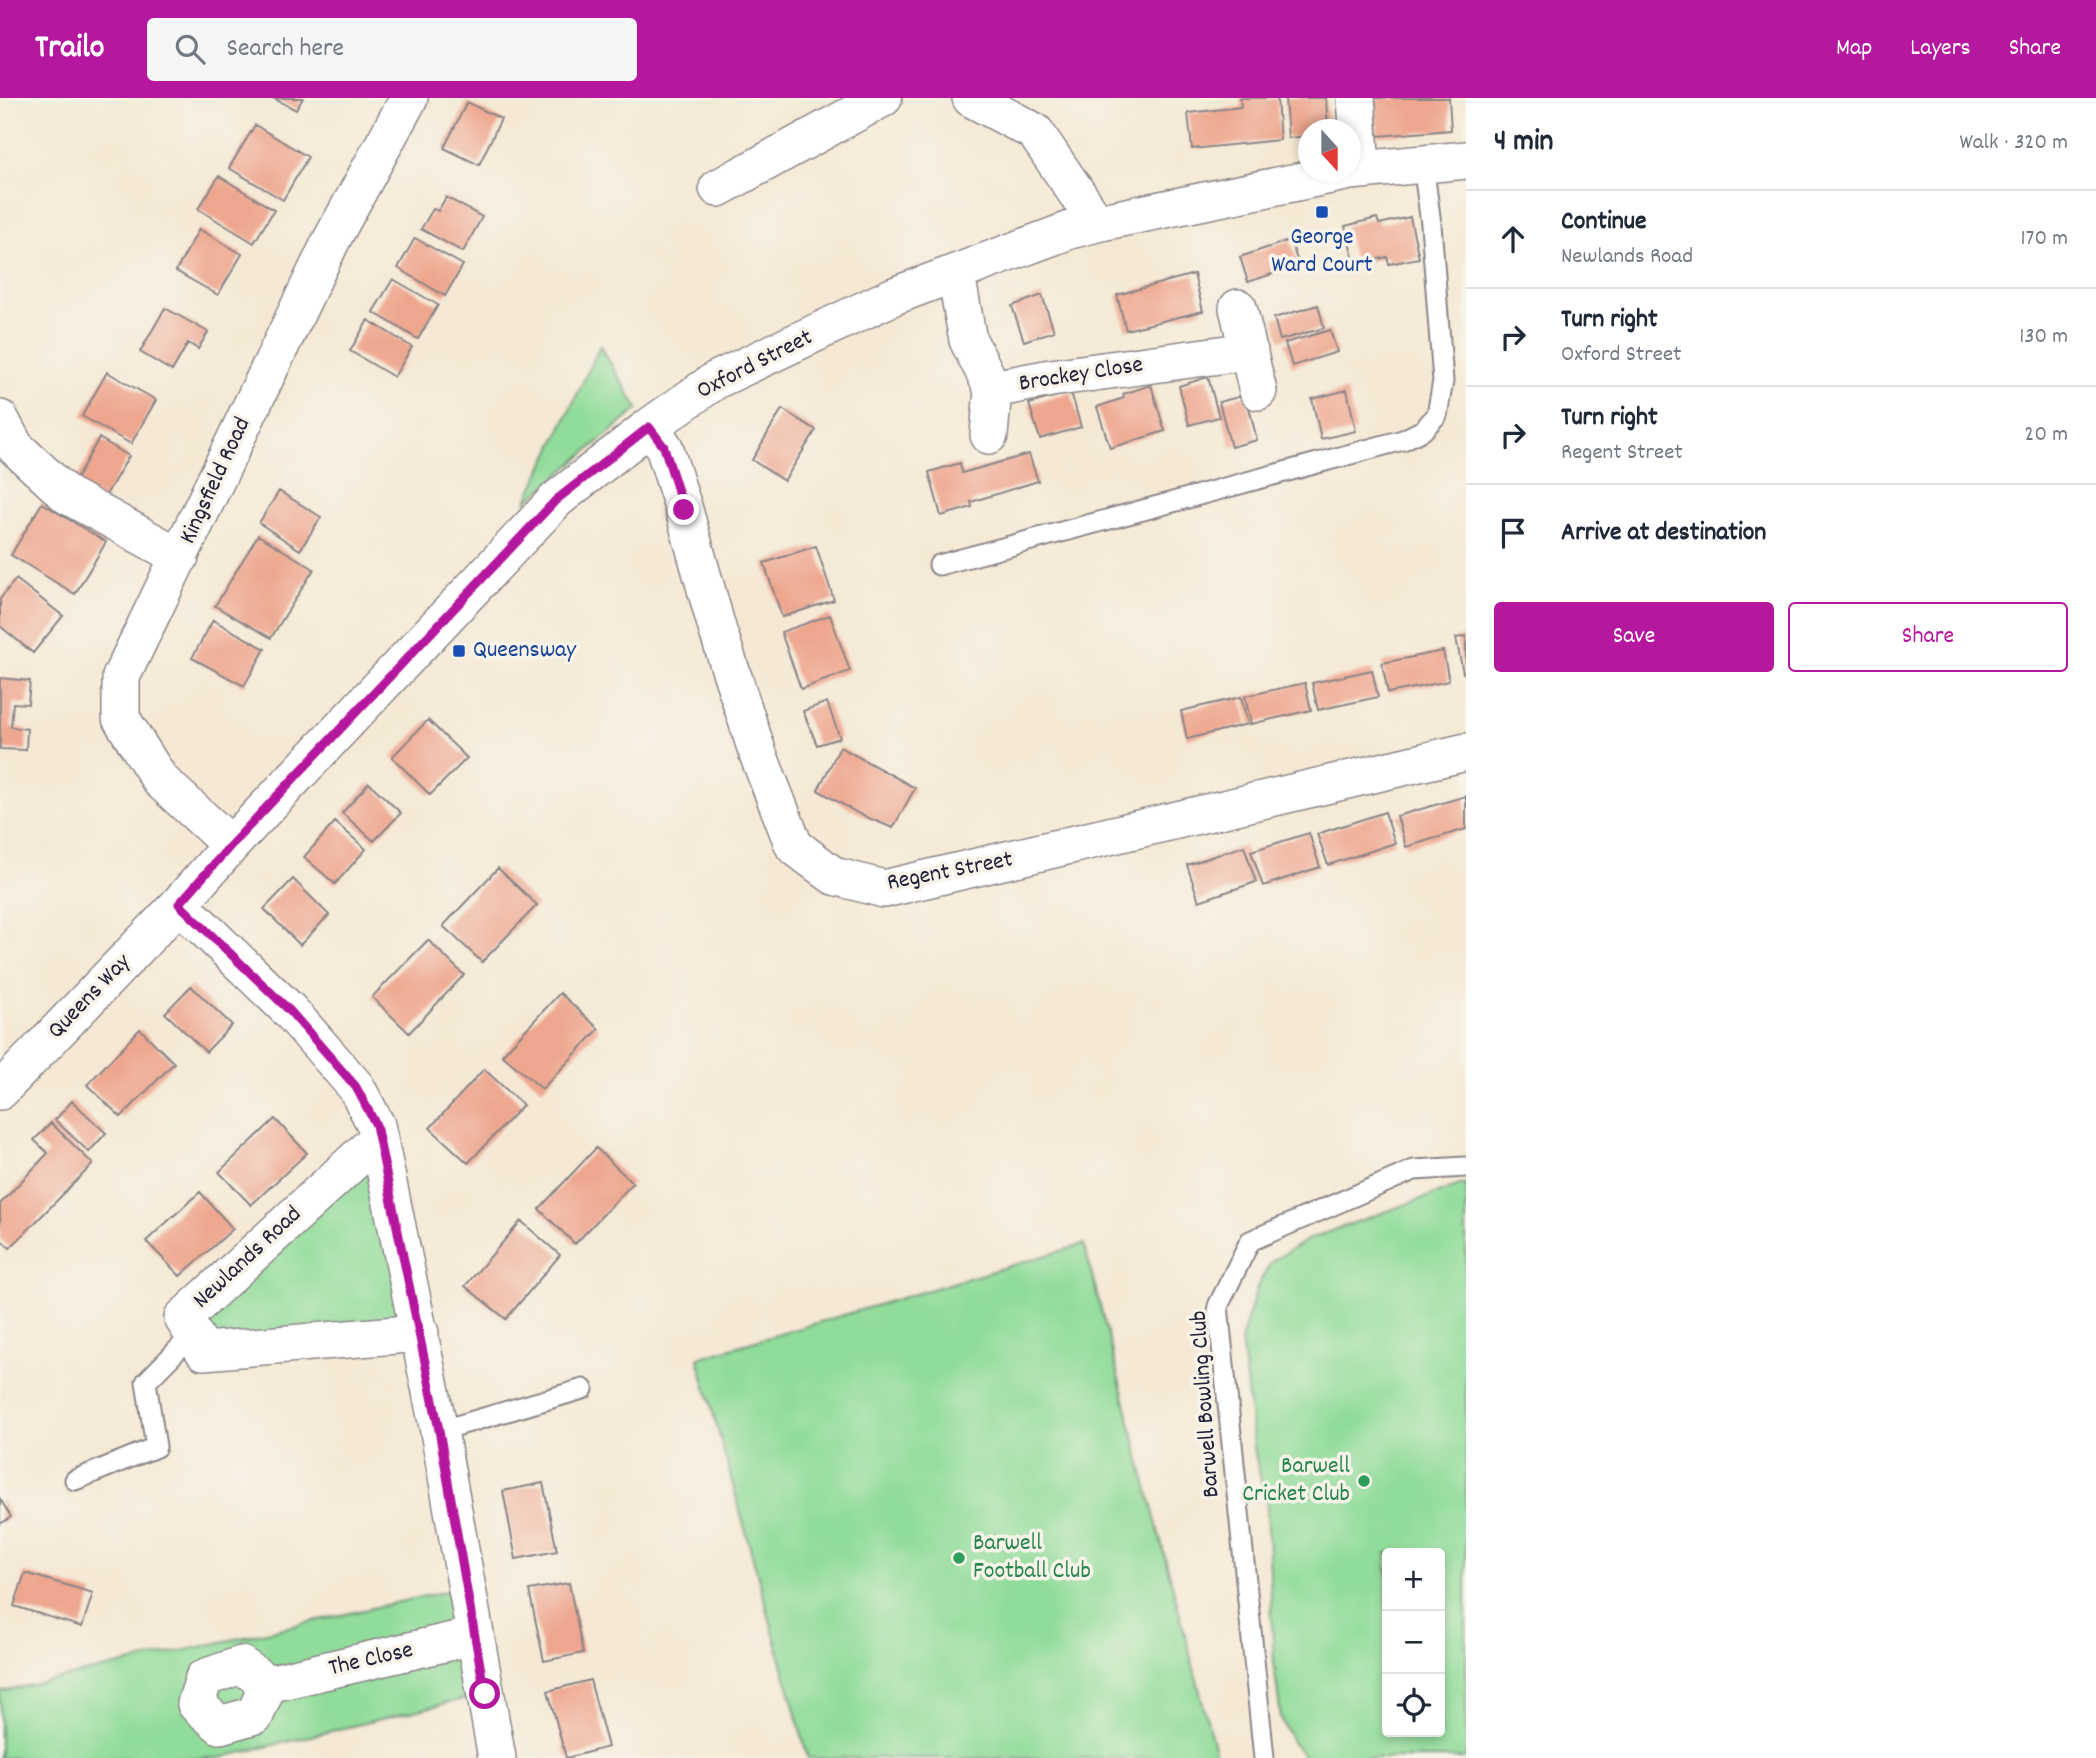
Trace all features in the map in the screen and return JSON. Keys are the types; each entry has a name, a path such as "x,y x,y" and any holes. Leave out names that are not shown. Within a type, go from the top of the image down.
{"street":[{"name":"Kingsfield Road","path":"231,845 160,780 121,718 121,677 331,241 409,98"},
{"path":"718,188 883,98"},
{"path":"971,98 1035,132 1097,223"},
{"path":"1355,119 1356,98"},
{"name":"Oxford Street","path":"1361,169 1466,160"},
{"name":"Oxford Street","path":"179,904 231,845 556,500 649,427 716,380 894,296 956,275 1070,230 1298,181"},
{"name":"Brockey Close","path":"956,275 968,340 993,389 1051,378 1248,351"},
{"path":"1238,309 1258,391"},
{"path":"989,435 993,389"},
{"path":"0,419 15,447 67,495 180,557"},
{"name":"Regent Street","path":"649,427 664,447 717,628 758,754 794,846 834,876 884,889 1466,752"},
{"path":"179,904 290,1011 356,1087 376,1125 439,1430 497,1758"},
{"name":"Queens Way","path":"0,1091 179,904"},
{"name":"Newlands Road","path":"379,1138 183,1318 204,1351 419,1333"},
{"name":"The Close","path":"268,1684 474,1636"}],"lane":[{"path":"939,565 1403,440 1423,430 1437,415 1443,381 1431,224 1423,164"},
{"name":"Barwell Bowling Club","path":"1264,1758 1218,1307 1250,1241 1414,1170 1466,1167"},
{"path":"75,1480 156,1447 146,1382 193,1334"},
{"path":"439,1430 583,1390"}],"green space":[{"path":"600,346 638,409 526,502"},
{"path":"376,1125 420,1333 204,1351 183,1318"},
{"name":"Barwell Cricket Club","path":"1466,1185 1466,1758 1306,1758 1292,1742 1281,1718 1274,1664 1267,1507 1255,1454 1241,1340 1258,1285 1272,1261 1309,1239"},
{"name":"Barwell Football Club","path":"1084,1244 1217,1758 808,1758 698,1358"},
{"path":"457,1589 485,1694 219,1758 0,1758 0,1692"}],"building":[{"path":"273,98 303,98 296,110"},
{"path":"1240,98 1277,98 1280,140 1192,149 1188,113 1241,107"},
{"path":"1285,98 1326,98 1327,119 1298,119 1298,137 1288,138"},
{"path":"1375,98 1449,98 1451,130 1378,136"},
{"path":"467,102 501,119 479,165 444,148"},
{"path":"255,125 308,157 283,200 229,168"},
{"path":"219,176 274,210 254,243 198,209"},
{"path":"446,197 482,217 463,252 421,229 433,209 438,211"},
{"path":"1410,217 1419,258 1389,264 1387,257 1355,265 1345,226 1377,218 1379,224"},
{"path":"199,229 242,254 218,295 176,271"},
{"path":"415,238 463,265 445,296 398,268"},
{"path":"1290,240 1299,265 1248,282 1240,257"},
{"path":"1194,274 1203,311 1126,330 1117,295"},
{"path":"393,279 438,305 418,339 373,312"},
{"path":"1042,295 1054,331 1024,341 1012,306"},
{"path":"1318,305 1324,328 1280,340 1274,318"},
{"path":"165,308 208,332 198,349 188,343 172,371 140,352"},
{"path":"368,320 412,347 394,377 350,351"},
{"path":"1330,330 1337,352 1292,366 1285,343"},
{"path":"107,372 156,400 131,444 82,416"},
{"path":"1208,377 1219,417 1189,425 1179,386"},
{"path":"1151,385 1165,431 1110,448 1097,407 1124,398 1123,394"},
{"path":"1347,390 1356,431 1321,439 1312,399"},
{"path":"1071,392 1081,427 1040,439 1029,404"},
{"path":"1246,395 1257,440 1231,447 1219,402"},
{"path":"782,409 816,430 784,481 752,460"},
{"path":"99,438 129,456 103,500 74,483"},
{"path":"1029,454 1038,481 971,502 972,507 941,516 929,472 960,463 962,473"},
{"path":"279,491 321,517 300,550 259,523"},
{"path":"42,503 106,542 75,594 11,555"},
{"path":"258,535 314,569 271,638 215,606"},
{"path":"816,546 834,600 782,617 764,563"},
{"path":"16,579 63,616 33,653 0,626 0,599"},
{"path":"830,615 850,671 801,689 781,632"},
{"path":"213,620 265,649 244,686 192,658"},
{"path":"1466,636 1466,672 1463,673 1456,638"},
{"path":"1443,651 1449,681 1388,693 1382,663"},
{"path":"1372,670 1378,697 1318,710 1312,683"},
{"path":"0,678 30,681 28,704 13,703 11,727 27,729 26,750 0,749"},
{"path":"1305,683 1311,710 1251,724 1245,696"},
{"path":"1241,697 1248,724 1187,739 1181,711"},
{"path":"827,702 840,738 817,745 803,711"},
{"path":"428,720 467,758 430,795 392,757"},
{"path":"840,747 915,788 893,828 861,815 818,790"},
{"path":"369,783 401,813 374,841 342,813"},
{"path":"1466,796 1466,829 1406,847 1397,816"},
{"path":"1385,812 1395,843 1328,865 1317,834"},
{"path":"335,822 366,849 335,884 304,857"},
{"path":"1309,833 1320,867 1263,886 1251,851"},
{"path":"1244,846 1256,882 1199,901 1187,865"},
{"path":"498,868 537,905 482,962 443,926"},
{"path":"293,879 329,915 300,945 264,909"},
{"path":"428,940 464,975 409,1033 372,997"},
{"path":"191,986 232,1025 206,1052 165,1013"},
{"path":"560,993 599,1029 542,1089 502,1055"},
{"path":"140,1029 174,1063 121,1117 87,1085"},
{"path":"484,1069 523,1105 468,1163 430,1128"},
{"path":"72,1101 106,1133 89,1152 55,1120"},
{"path":"275,1119 307,1153 251,1205 219,1172"},
{"path":"51,1123 93,1164 10,1248 0,1239 0,1204 48,1153 34,1140"},
{"path":"596,1148 633,1183 575,1244 539,1209"},
{"path":"200,1192 233,1229 180,1276 146,1241"},
{"path":"521,1221 560,1255 506,1319 465,1286"},
{"path":"543,1483 557,1551 516,1559 503,1491"},
{"path":"0,1499 11,1517 0,1524"},
{"path":"25,1573 93,1593 82,1627 14,1606"},
{"path":"569,1583 583,1653 544,1661 529,1590"},
{"path":"590,1680 608,1747 566,1758 548,1691"}],"place":[{"name":"George Ward Court","path":"1322,212"},
{"name":"Queensway","path":"459,651"},
{"name":"Barwell Cricket Club","path":"1364,1481"},
{"name":"Barwell Football Club","path":"959,1558"}],"route":[{"path":"485,1694 439,1430 376,1125 356,1087 290,1011 179,904 231,845 556,500 649,427 664,447 684,510"}]}
